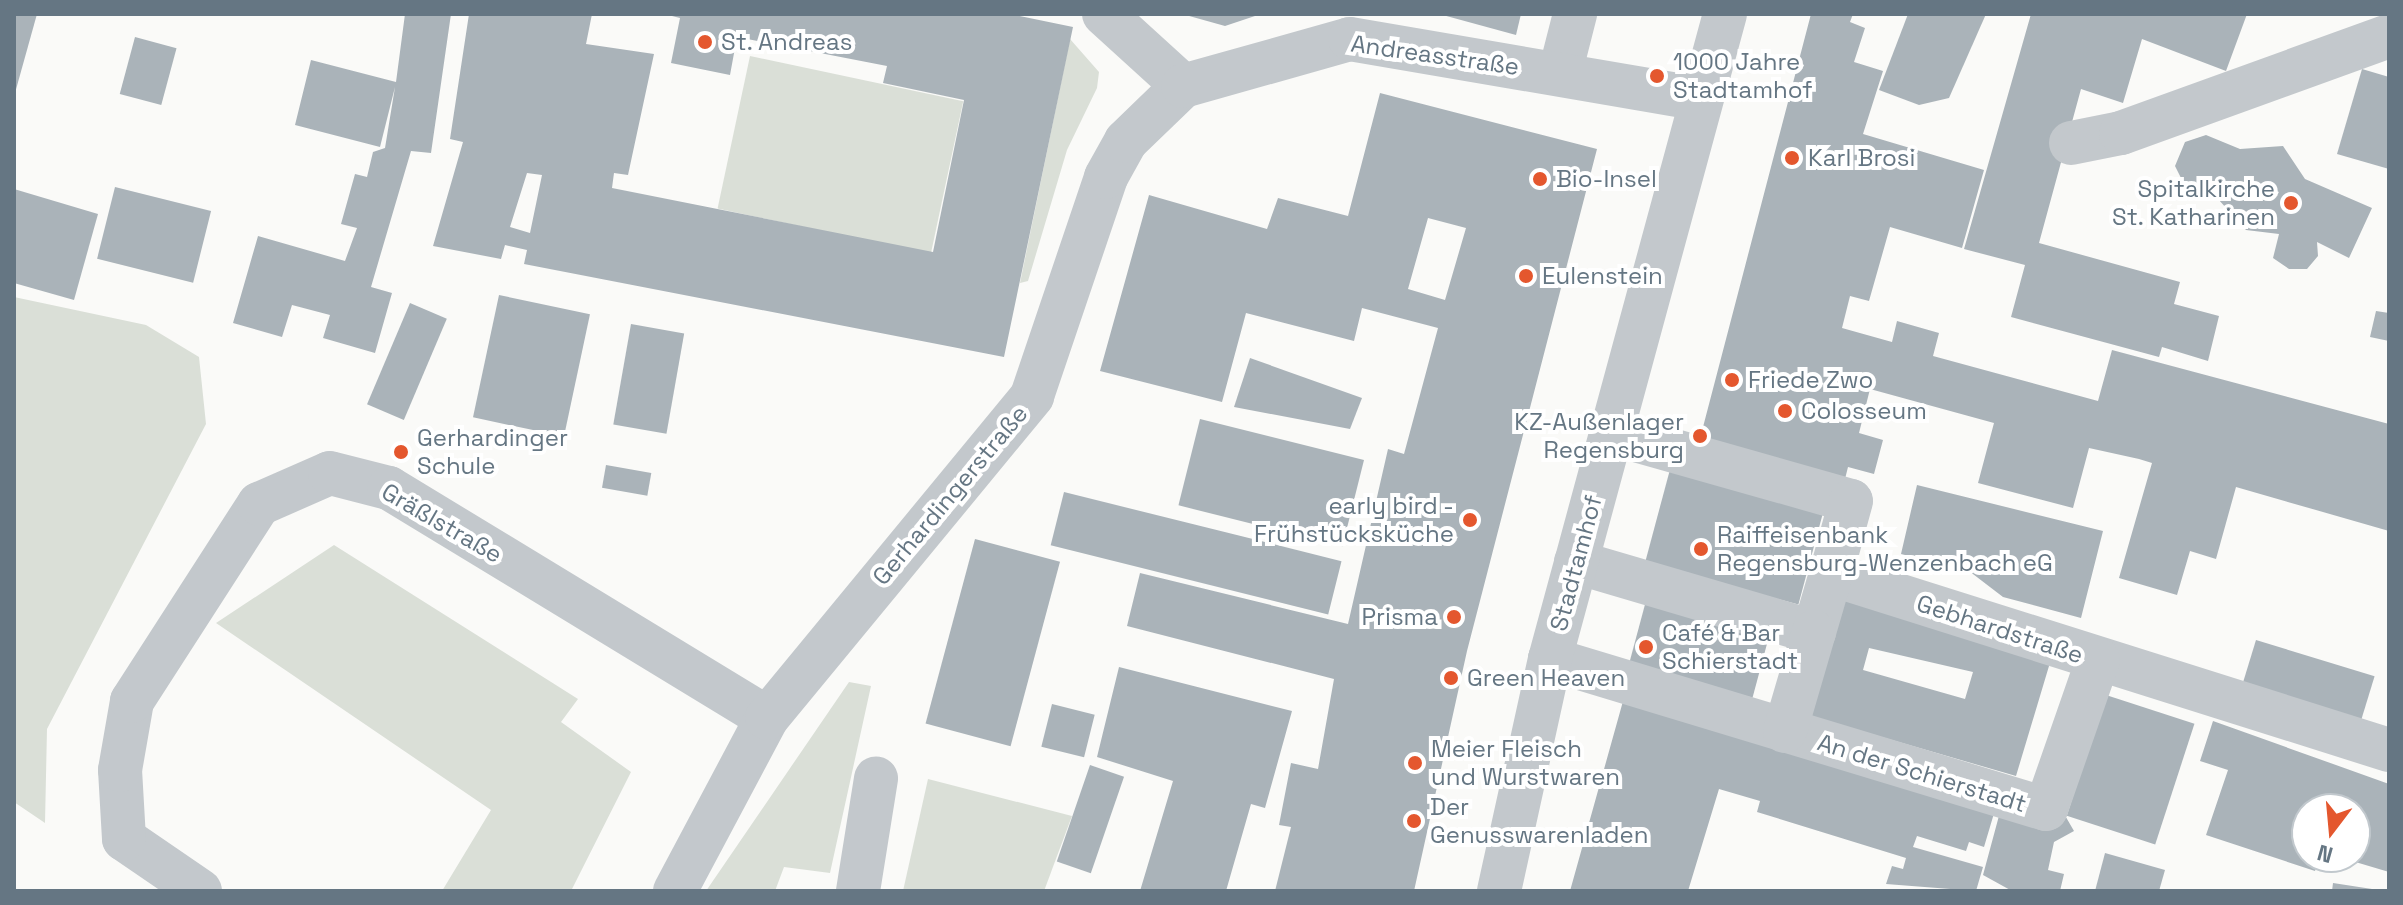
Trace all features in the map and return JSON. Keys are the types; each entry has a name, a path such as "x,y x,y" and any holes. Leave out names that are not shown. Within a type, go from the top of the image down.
{"street":[{"path":"1104,14 1183,86"},
{"path":"1560,73 1575,14"},
{"name":"Stadtamhof","path":"1499,891 1550,659 1725,14"},
{"path":"2071,143 2121,133 2389,36"},
{"name":"Andreasstraße","path":"1183,86 1350,39 1701,99"},
{"name":"Gerhardingerstraße","path":"675,891 767,718 1032,396 1106,177 1126,141 1183,86"},
{"path":"1611,433 1851,501 1831,574"},
{"name":"Gräßlstraße","path":"200,891 124,839 120,770 132,701 259,504 330,473 389,488 767,718"},
{"path":"1576,562 1814,632"},
{"name":"An der Schierstadt","path":"1785,731 1831,574"},
{"name":"Gebhardstraße","path":"1831,574 2389,750"},
{"name":"An der Schierstadt","path":"1550,659 2046,809 2098,660"},
{"path":"858,891 876,778"}],"shaded area":[{"path":"1070,39 1099,72 1097,88 1067,150 1028,281 1020,283"},
{"path":"750,56 963,101 931,254 718,209"},
{"path":"14,297 146,325 199,357 206,424 47,729 45,823 14,802"},
{"path":"334,545 578,699 561,722 631,772 571,891 442,891 491,810 216,623"},
{"path":"849,682 871,686 830,873 784,867 775,891 706,891"},
{"path":"928,779 1072,816 1044,891 903,891"}],"building":[{"path":"14,14 37,14 15,93 14,93"},
{"path":"405,14 451,14 431,153 411,151 371,287 392,293 375,353 323,338 330,315 292,305 282,337 233,323 258,236 345,261 357,228 341,224 355,174 367,177 373,152 385,148 395,87 380,147 295,125 311,60 396,82"},
{"path":"469,14 592,14 586,44 654,54 628,175 614,173 612,188 933,252 964,100 883,83 887,66 737,37 730,75 671,63 680,18 664,14 1010,14 1073,27 1004,357 524,264 527,250 505,245 501,259 433,246 463,142 450,139","holes":["527,173 542,175 530,233 510,227"]},
{"path":"1182,14 1258,14 1258,15 1225,26"},
{"path":"1439,14 1521,14 1516,35"},
{"path":"1811,14 1853,14 1850,22 1865,28 1854,62 1883,71 1863,134 1984,170 1962,248 1890,227 1869,301 1850,296 1842,328 1892,342 1897,321 1939,333 1933,356 2098,401 2112,350 2389,424 2389,531 2236,487 2216,559 2190,551 2177,595 2119,578 2152,463 2139,459 2089,448 2073,508 1978,483 1994,423 1870,389 1859,433 1883,440 1874,474 1848,467 1843,487 1697,450"},
{"path":"1908,14 1986,14 1949,98 1919,105 1879,90"},
{"path":"2031,14 2247,14 2226,71 2142,39 2123,103 2081,89 2039,243 2180,282 2174,304 2219,316 2208,361 2162,347 2159,357 2011,317 2025,265 1964,249"},
{"path":"135,37 177,48 161,105 120,94"},
{"path":"2362,69 2389,77 2389,169 2337,154"},
{"path":"1380,93 1597,149 1467,651 1414,891 1275,891 1291,827 1279,825 1291,763 1318,769 1334,679 1127,626 1140,573 1348,624 1388,449 1404,454 1438,328 1362,308 1354,341 1246,313 1222,402 1100,371 1149,195 1267,229 1278,198 1348,216","holes":["1428,218 1466,228 1445,300 1408,289"]},
{"name":"Spitalkirche St. Katharinen","path":"2206,135 2240,149 2283,146 2305,179 2372,208 2349,258 2317,242 2318,256 2307,269 2289,269 2273,258 2279,234 2246,230 2218,199 2184,184 2175,166 2185,142"},
{"path":"115,187 211,211 193,283 97,259"},
{"path":"14,189 98,214 74,300 14,283"},
{"path":"499,295 590,314 564,437 473,417"},
{"path":"410,303 447,319 404,420 367,404"},
{"path":"2376,311 2389,313 2389,341 2370,337"},
{"path":"631,324 684,333 666,434 613,424"},
{"path":"1250,358 1362,398 1350,429 1234,407"},
{"path":"1200,419 1364,460 1342,546 1178,505"},
{"path":"1672,462 1826,503 1798,605 1645,563"},
{"path":"606,465 651,473 647,496 602,488"},
{"path":"1917,485 2103,531 2081,618 2003,597 1969,571 1901,554"},
{"path":"1064,492 1342,561 1328,615 1051,545"},
{"path":"975,539 1060,562 1011,746 926,723"},
{"path":"1844,590 2052,656 2016,776 1809,716","holes":["1869,648 1973,672 1965,699 1863,670"]},
{"path":"1647,597 1771,630 1753,698 1629,665"},
{"path":"2256,640 2375,676 2358,730 2240,694"},
{"path":"1119,667 1292,711 1265,808 1251,804 1226,891 1140,891 1173,781 1097,757"},
{"path":"1625,694 1995,810 1984,847 1969,842 1966,851 1917,836 1913,847 1983,867 1976,891 1886,884 1892,866 1903,869 1906,858 1757,812 1760,801 1719,789 1688,891 1570,891"},
{"path":"2106,695 2194,724 2155,845 2067,816"},
{"path":"1052,704 1095,715 1084,757 1041,747"},
{"path":"2213,721 2389,784 2389,872 2371,867 2371,793 2291,793 2291,863 2206,835 2228,770 2200,761"},
{"path":"1090,765 1124,777 1091,873 1057,861"},
{"path":"2000,812 2063,812 2074,831 2054,842 2048,870 2064,874 2060,891 2012,891 1983,875"},
{"path":"2105,853 2165,870 2159,891 2095,891"},
{"path":"2333,883 2372,889 2372,891 2332,891"}],"place":[{"name":"St. Andreas","path":"705,42"},
{"name":"1000 Jahre Stadtamhof","path":"1657,76"},
{"name":"Karl Brosi","path":"1792,158"},
{"name":"Bio-Insel","path":"1540,179"},
{"name":"Spitalkirche St. Katharinen","path":"2291,203"},
{"name":"Eulenstein","path":"1526,276"},
{"name":"Friede Zwo","path":"1732,380"},
{"name":"Colosseum","path":"1785,411"},
{"name":"KZ-Außenlager Regensburg","path":"1700,436"},
{"name":"Gerhardinger Schule","path":"401,452"},
{"name":"early bird - Frühstücksküche","path":"1470,520"},
{"name":"Raiffeisenbank Regensburg-Wenzenbach eG","path":"1701,549"},
{"name":"Prisma","path":"1454,617"},
{"name":"Café & Bar Schierstadt","path":"1646,647"},
{"name":"Green Heaven","path":"1451,678"},
{"name":"Meier Fleisch und Wurstwaren","path":"1415,763"},
{"name":"Der Genusswarenladen","path":"1414,821"}]}
